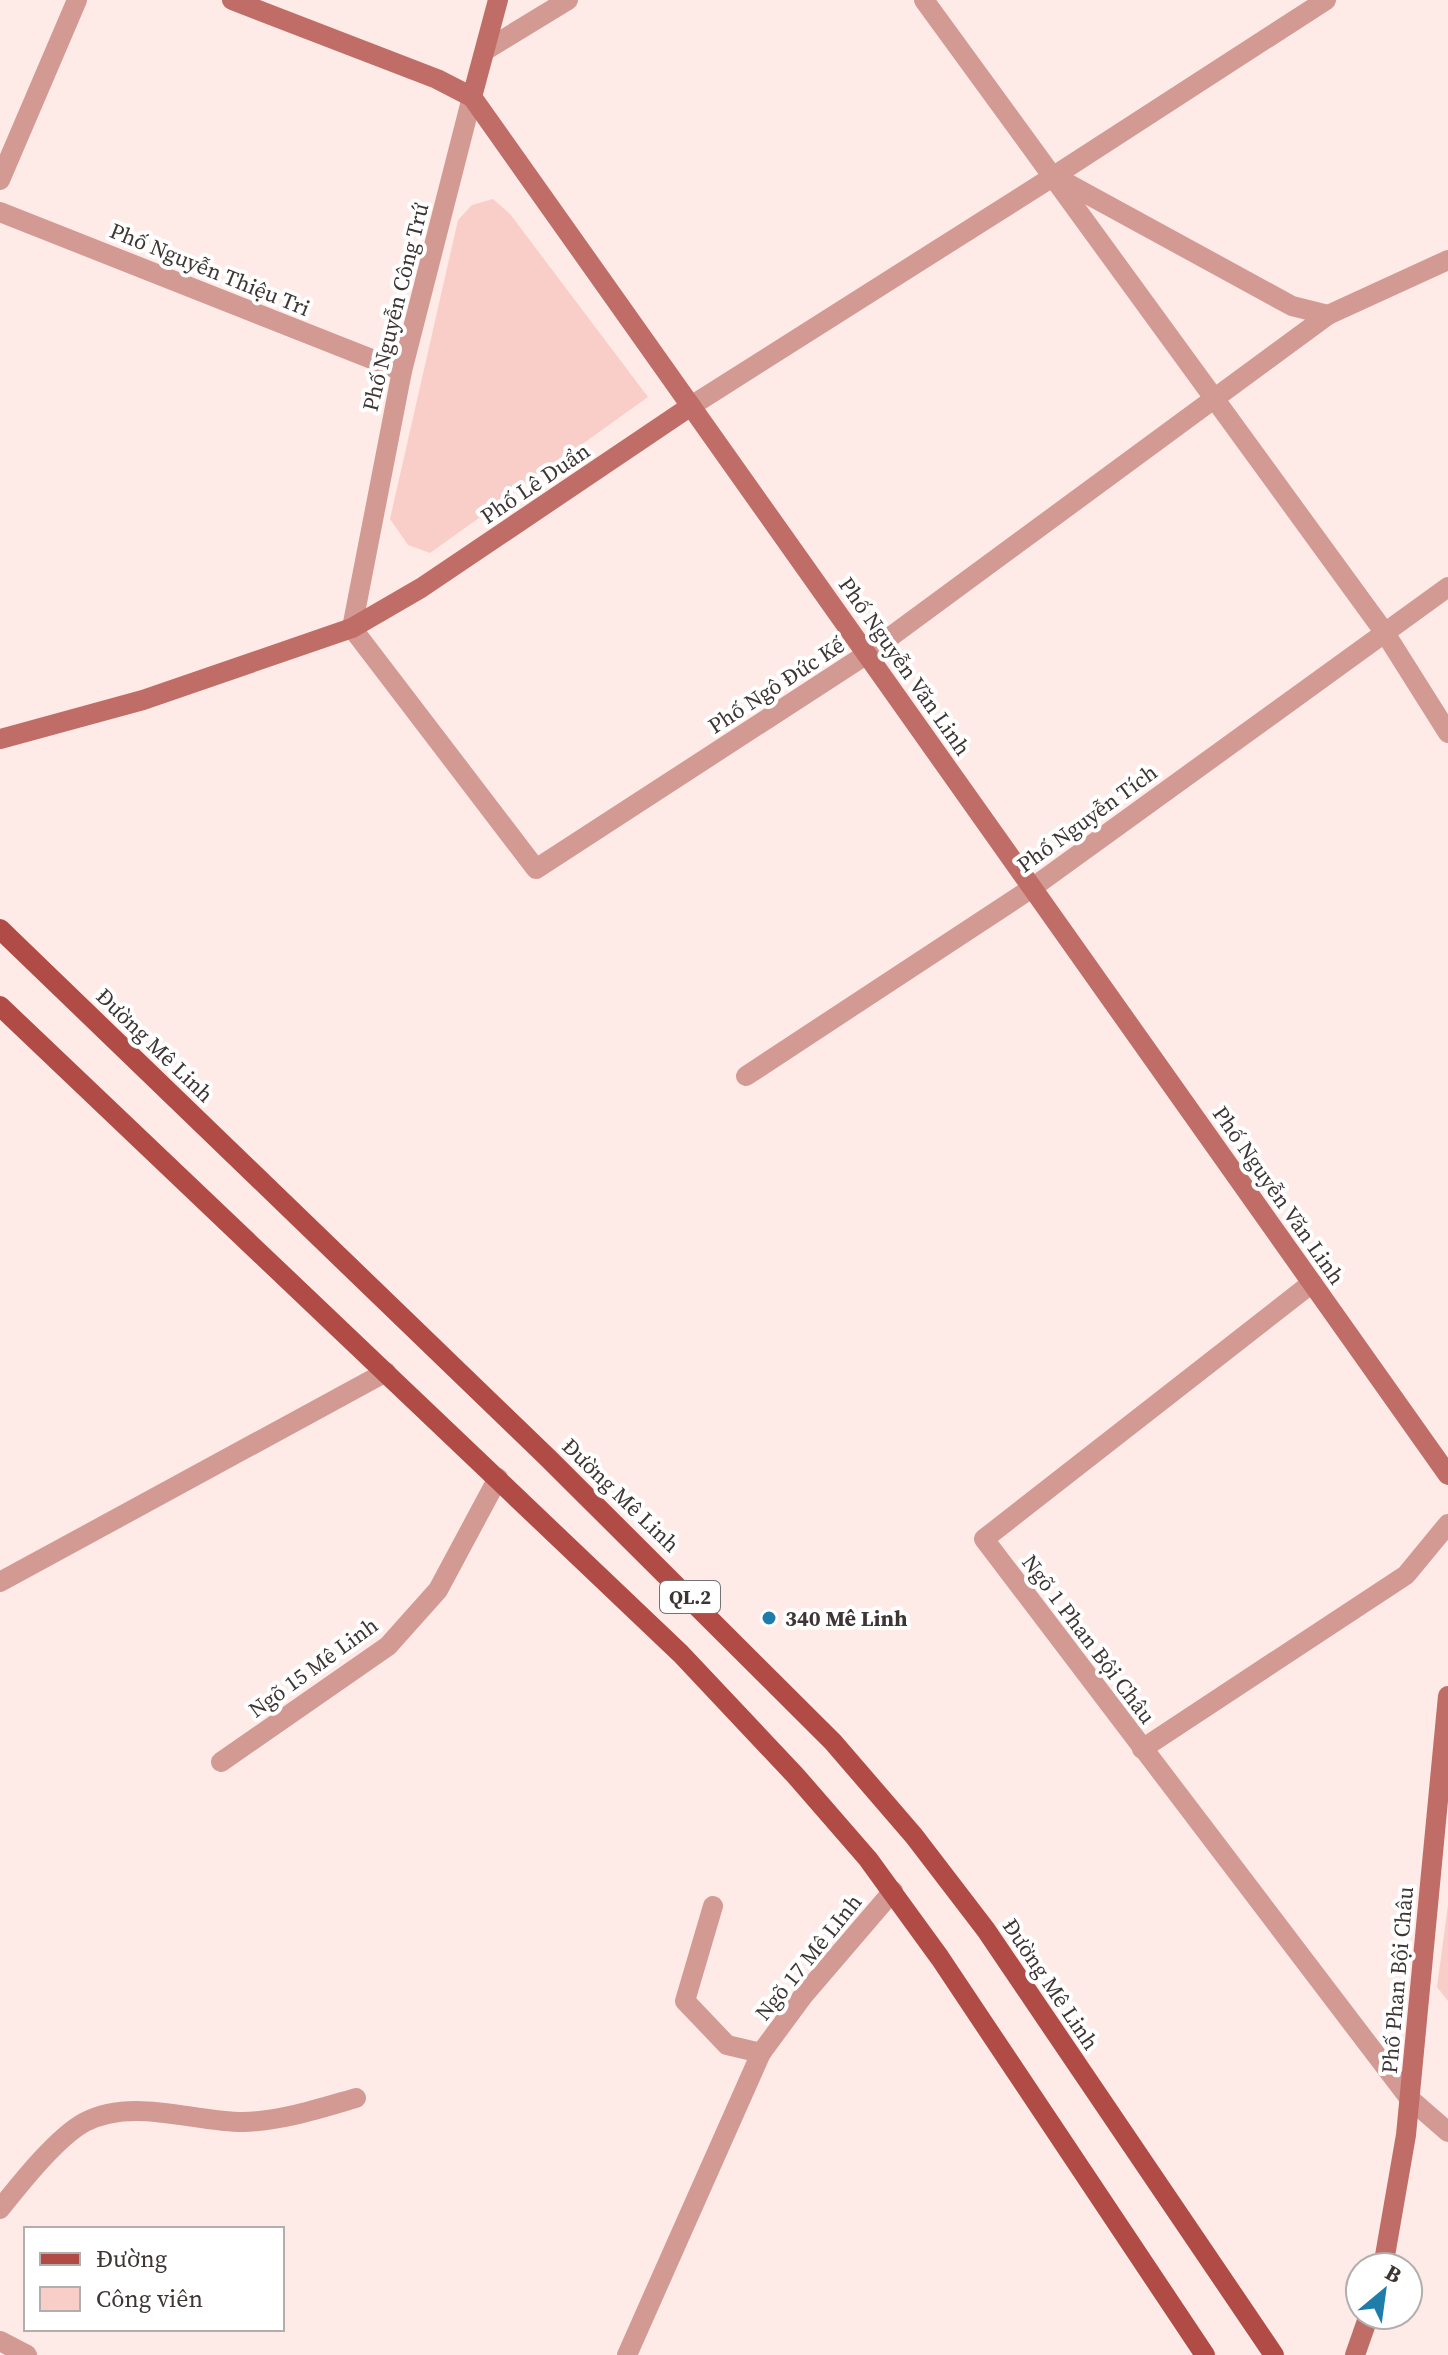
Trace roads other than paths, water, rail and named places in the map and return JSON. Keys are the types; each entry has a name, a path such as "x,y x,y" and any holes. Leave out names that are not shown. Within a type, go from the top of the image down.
{"main road":[{"name":"Đường Mê Linh","path":"0,929 581,1490 833,1742 914,1836 986,1930 1274,2355"},
{"name":"QL.2","path":"0,1006 681,1654 795,1775 893,1891 1205,2355"}],"street":[{"path":"0,180 77,0"},
{"name":"Phố Nguyễn Văn Linh","path":"232,0 437,79 472,97 1448,1475"},
{"name":"Phố Nguyễn Công Trứ","path":"352,628 402,371 498,0"},
{"path":"486,50 568,0"},
{"path":"924,0 1385,633 1448,733"},
{"name":"Phố Lê Duẩn","path":"0,739 143,700 352,628 421,588 691,406 1326,0"},
{"path":"1054,176 1292,306 1328,315"},
{"name":"Phố Nguyễn Thiệu Tri","path":"0,212 402,371"},
{"name":"Phố Ngô Đức Kế","path":"352,628 536,869 867,654 1328,315 1448,260"},
{"name":"Phố Nguyễn Tích","path":"746,1076 1032,888 1448,587"},
{"name":"Ngõ 1 Phan Bội Châu","path":"1312,1283 984,1539 1409,2098 1448,2132"},
{"path":"0,1582 386,1372"},
{"name":"Ngõ 15 Mê Linh","path":"221,1762 388,1646 438,1590 498,1478"},
{"path":"1142,1749 1406,1575 1448,1524"},
{"name":"Phố Phan Bội Châu","path":"1385,2251 1409,2098 1448,1705"},
{"name":"Ngõ 17 Mê LInh","path":"627,2355 761,2053 803,1996 893,1891"},
{"path":"713,1906 685,2001 727,2045 761,2053"},
{"path":"0,2209 32,2169 84,2122 116,2112 189,2115 239,2122 280,2120 356,2098"},
{"path":"1355,2355 1363,2331"},
{"path":"0,2341 27,2355"}],"place":[{"name":"340 Mê Linh","path":"769,1618"}]}
